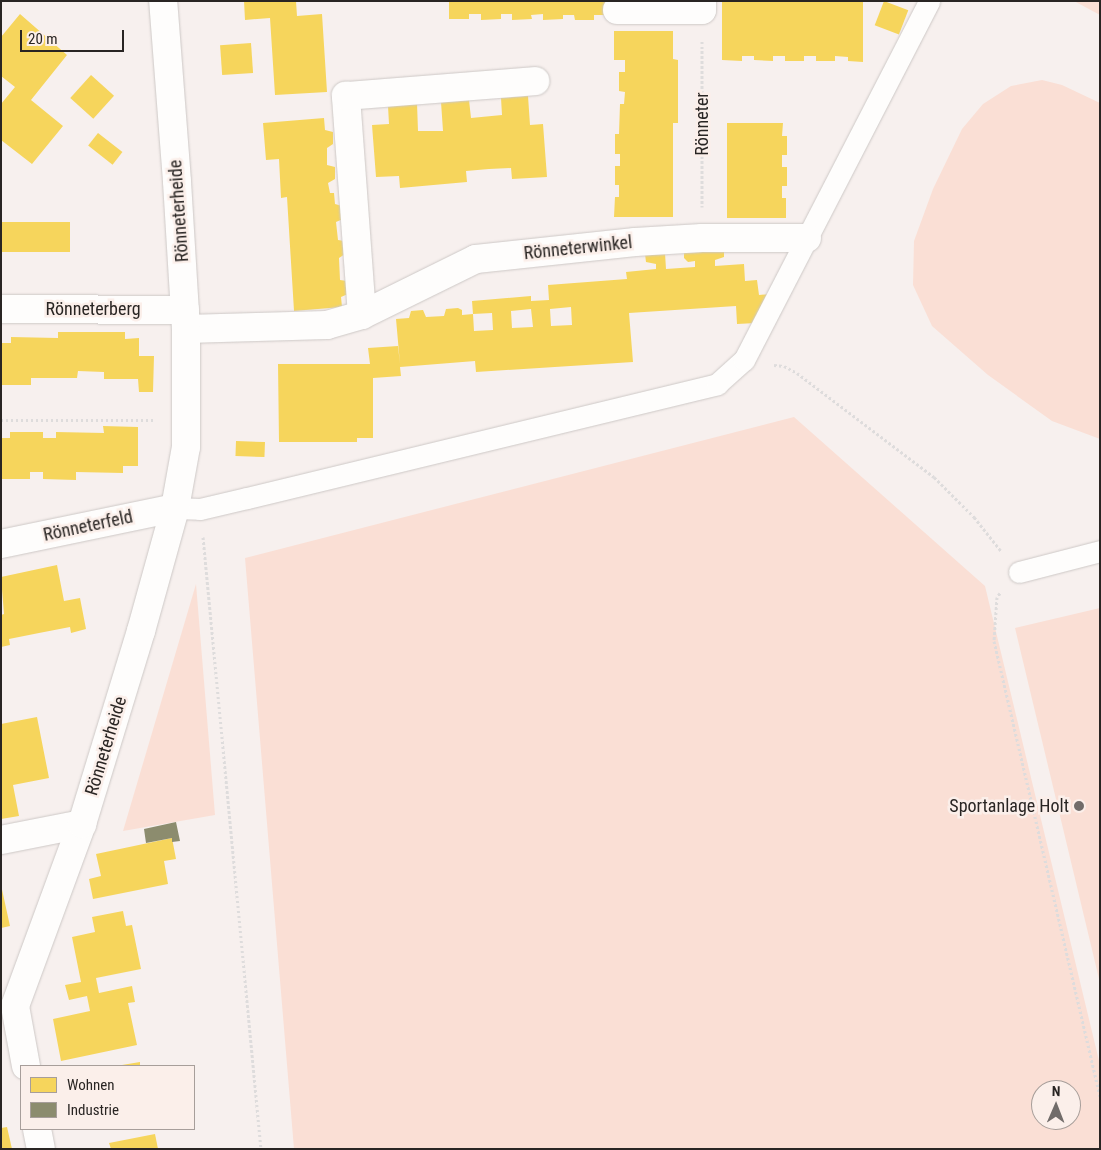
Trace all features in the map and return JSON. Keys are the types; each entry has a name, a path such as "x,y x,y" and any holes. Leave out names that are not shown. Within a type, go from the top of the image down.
{"street":[{"name":"Rönneterheide","path":"26,1065 14,1006 82,824 141,631 188,508 186,320 163,1"},
{"path":"616,10 702,6"},
{"path":"362,315 346,96 535,81"},
{"name":"Rönneterwinkel","path":"186,320 327,325 362,315 476,259 635,242 702,238 807,238"},
{"name":"Rönneterberg","path":"1,309 186,320"},
{"name":"Rönneterfeld","path":"1,544 188,508"},
{"path":"1,840 82,824"},
{"path":"37,1130 41,1149"}],"lane":[{"path":"188,508 717,384 744,360 929,1"},
{"path":"1019,572 1100,551"}],"path":[{"name":"Rönneter","path":"702,6 702,238"},
{"path":"744,360 784,366 797,373 934,477 974,517 1019,572 997,597 994,641 1100,1098"},
{"path":"1,420 186,421"},
{"path":"188,508 261,1149"}],"shaded area":[{"path":"1074,1 1100,1 1100,15"},
{"path":"1042,80 1062,85 1100,103 1100,439 1052,421 988,375 932,326 913,285 914,241 933,189 962,129 983,104 1011,86"},
{"path":"794,417 985,586 1100,1065 1100,1149 294,1149 245,558"},
{"path":"196,584 215,815 123,831"},
{"name":"Sportanlage Holt","path":"1100,608 1100,983 1015,628"}],"building: Wohnen":[{"path":"244,1 296,1 297,16 322,14 327,92 275,95 270,18 245,20"},
{"path":"449,1 606,1 606,15 594,15 594,20 575,20 574,15 563,15 563,19 543,20 543,14 531,15 532,19 512,20 512,14 501,14 501,19 481,20 481,14 469,14 469,19 449,19"},
{"path":"722,1 863,1 863,62 848,61 848,57 835,56 835,61 816,61 816,56 804,56 804,61 785,61 785,56 773,56 773,61 754,60 754,56 742,56 742,61 722,60"},
{"path":"884,1 908,10 899,35 875,25"},
{"path":"20,14 67,55 31,100 63,126 32,164 1,140 1,104 15,87 1,76 1,37"},
{"path":"614,31 673,31 673,59 678,60 678,123 673,123 673,217 614,217 615,197 619,197 619,185 615,185 615,166 620,166 620,154 615,154 615,134 619,134 620,104 624,104 625,92 619,91 619,72 625,72 625,60 614,60"},
{"path":"251,43 253,73 222,75 220,45"},
{"path":"91,75 114,96 93,119 70,98"},
{"path":"528,96 530,125 543,124 547,177 512,179 511,168 489,169 466,171 467,182 400,188 399,176 376,177 372,125 389,124 388,106 417,103 418,131 443,131 441,102 469,100 471,118 502,115 501,98"},
{"path":"324,118 325,130 333,132 333,144 327,148 327,165 335,167 335,179 328,183 330,193 334,193 335,204 342,206 343,219 336,222 338,240 344,241 345,254 339,258 340,280 347,281 348,294 341,297 342,307 294,311 287,197 281,198 279,159 266,160 263,123"},
{"path":"727,123 783,123 782,136 787,136 787,155 782,155 782,167 787,167 787,186 782,186 782,198 786,198 786,218 727,218"},
{"path":"98,133 122,152 113,165 88,146"},
{"path":"1,222 70,222 70,252 1,252"},
{"path":"724,249 724,257 715,260 715,266 744,264 745,281 757,280 759,295 771,294 756,323 737,324 736,306 629,313 633,362 476,372 475,361 400,367 401,376 373,378 373,438 357,438 357,442 279,442 278,364 370,364 368,348 398,346 400,364 396,319 409,318 411,311 423,310 426,317 444,316 446,309 458,308 462,310 462,315 473,314 472,301 531,296 531,301 549,300 548,285 627,279 626,272 656,269 656,264 646,262 645,254 665,253 666,269 695,267 695,261 688,262 684,258 684,251","holes":["571,307 572,325 551,326 550,309","531,309 533,327 512,328 511,311","492,313 493,330 474,331 473,314"]},
{"path":"58,332 125,332 125,339 139,338 139,356 154,356 153,392 139,392 138,379 104,379 104,372 78,371 77,378 31,378 31,385 1,385 1,343 11,343 11,337 58,338"},
{"path":"103,426 138,427 138,466 123,466 123,473 76,472 76,480 43,479 43,472 30,472 30,479 1,479 1,438 10,438 10,432 43,432 43,438 56,438 56,432 104,433"},
{"path":"236,441 265,442 264,457 235,456"},
{"path":"57,565 64,601 80,598 86,629 71,633 70,627 9,639 10,645 1,647 1,615 4,614 1,577"},
{"path":"37,717 49,778 13,785 19,816 1,819 1,724"},
{"path":"172,838 176,859 164,861 168,884 93,899 89,879 101,876 96,854"},
{"path":"1,885 10,926 1,928"},
{"path":"123,911 126,926 132,925 141,969 96,978 99,993 132,986 135,1002 128,1003 137,1045 61,1061 53,1019 90,1011 87,996 69,1000 65,985 81,982 72,937 95,932 92,917"},
{"path":"140,1062 140,1065 122,1065"},
{"path":"7,1127 12,1149 1,1149 1,1128"},
{"path":"155,1134 158,1149 111,1149 109,1143"}],"building: Industrie":[{"path":"176,822 180,841 172,842 172,838 146,843 144,829"}],"place":[{"name":"Sportanlage Holt","path":"1079,806"}]}
